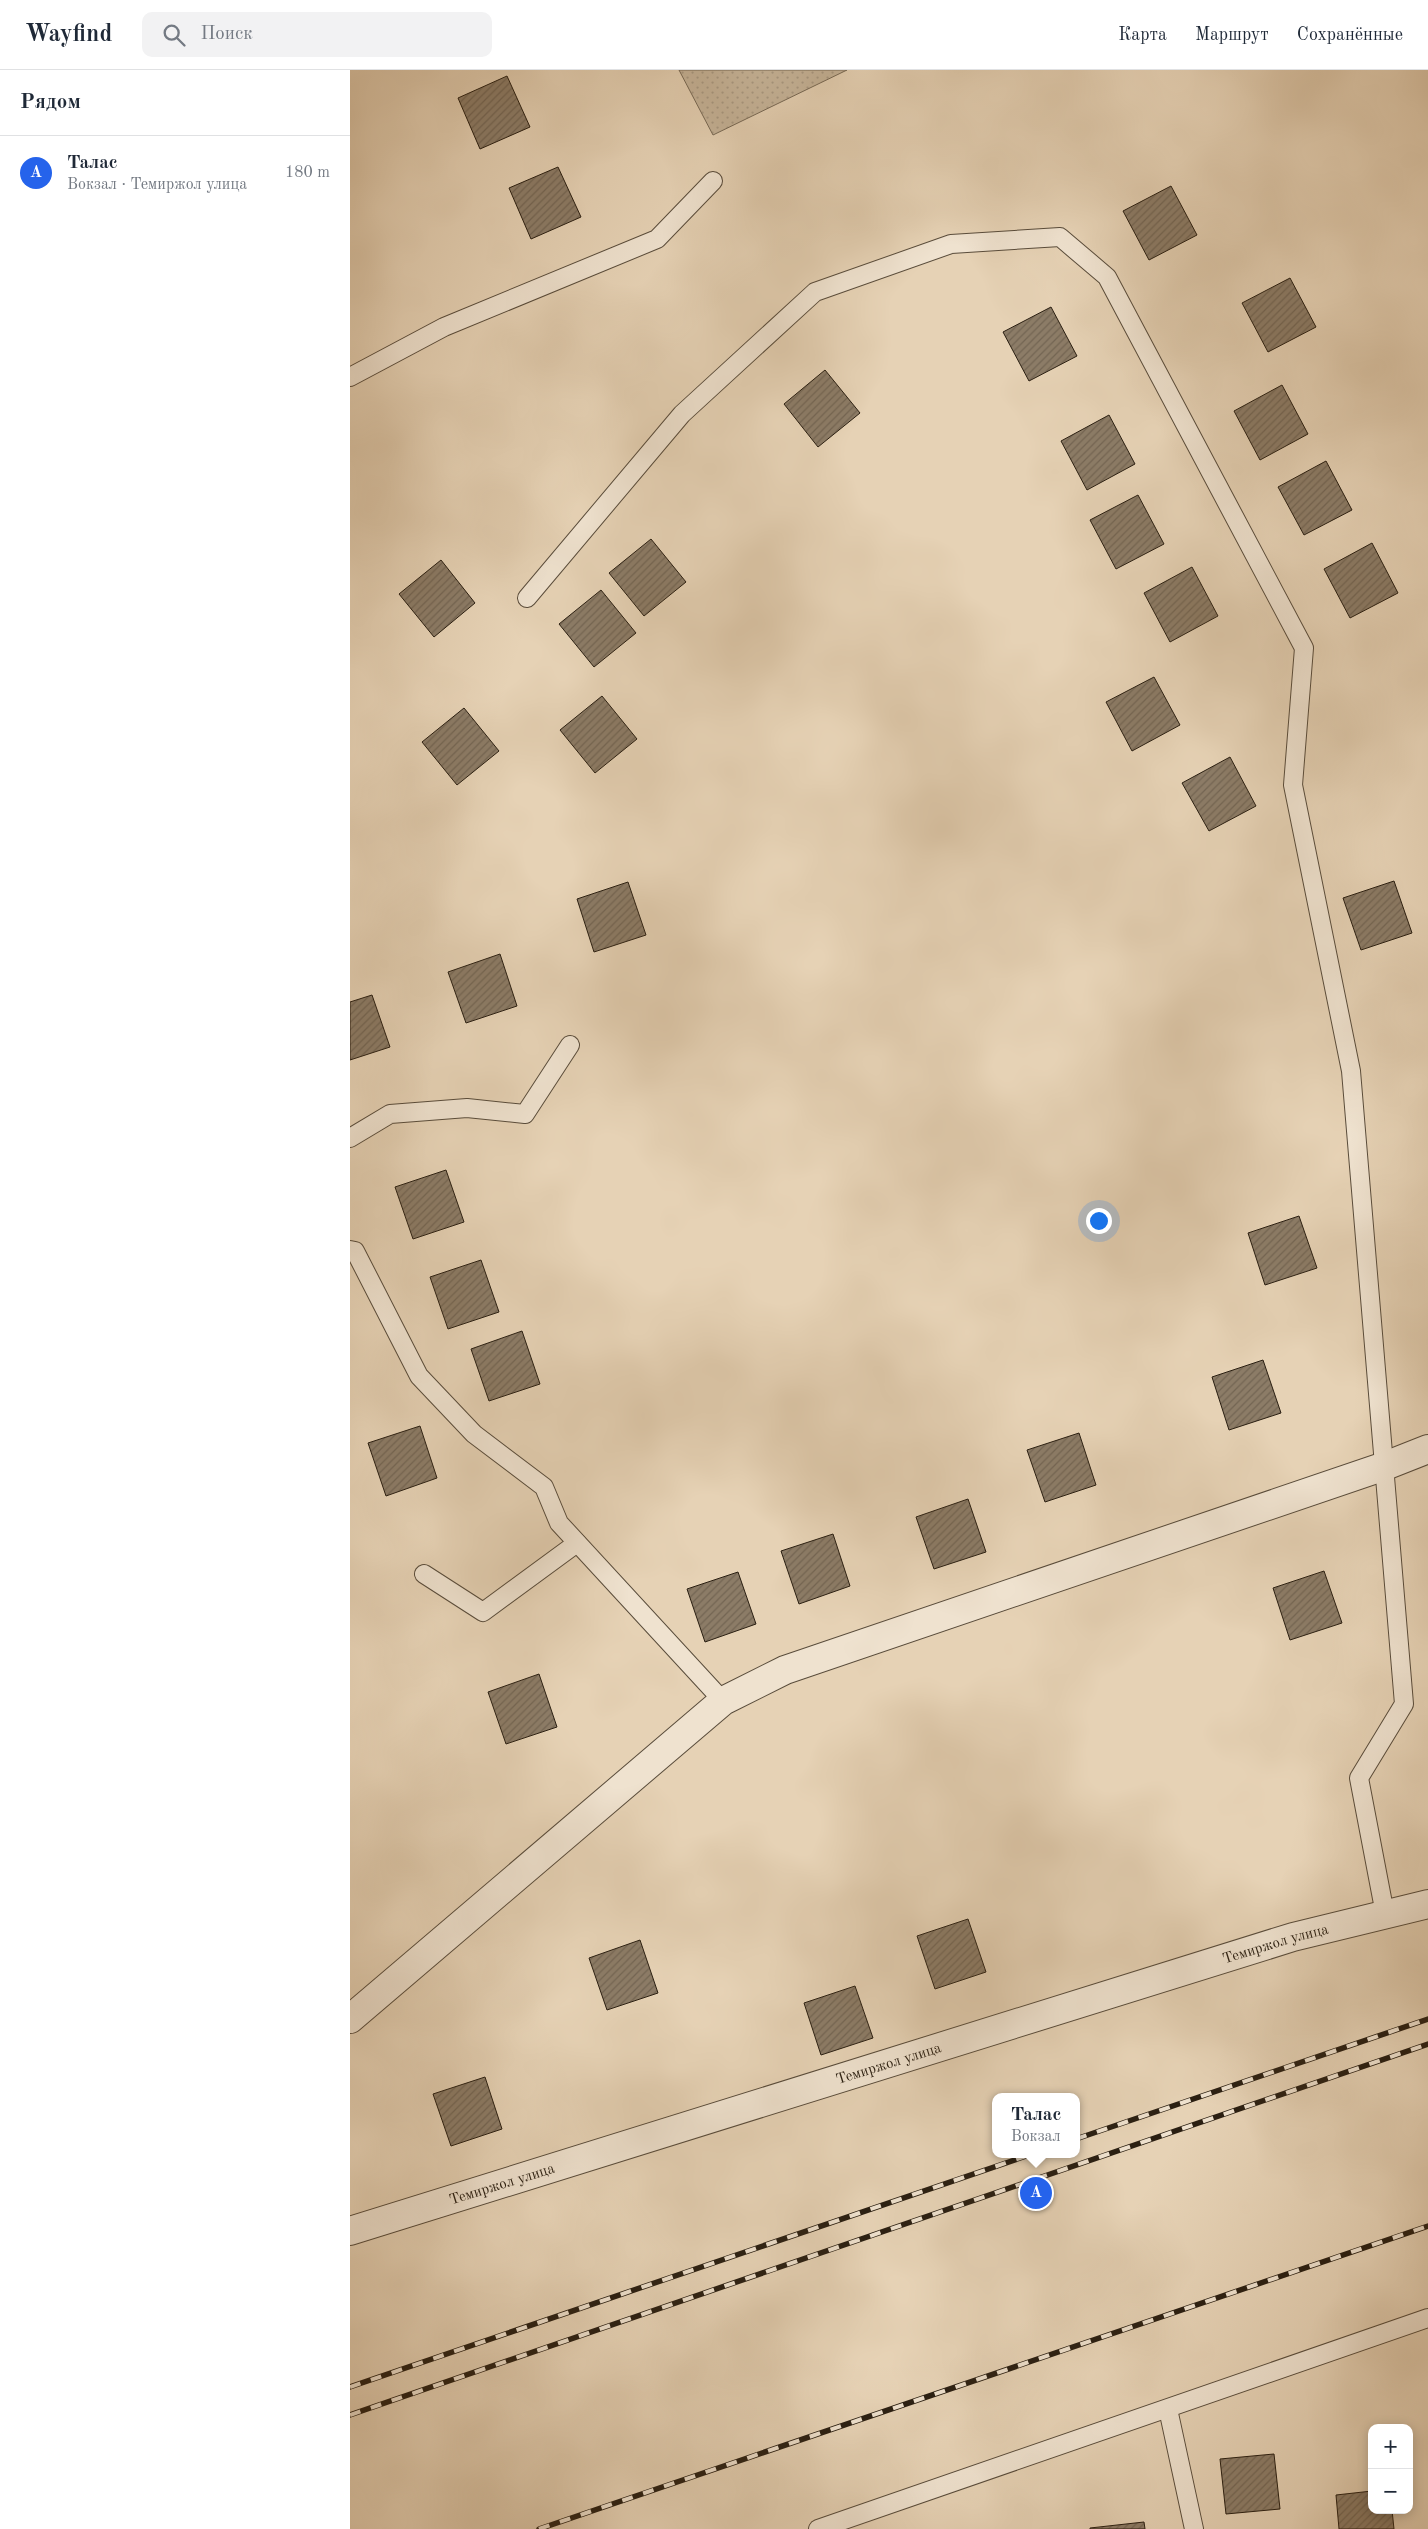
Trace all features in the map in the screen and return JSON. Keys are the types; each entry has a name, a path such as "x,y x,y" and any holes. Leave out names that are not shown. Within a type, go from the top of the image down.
{"street":[{"path":"350,2019 723,1701 784,1670 1385,1466 1428,1449"},
{"name":"Темиржол улица","path":"350,2231 1284,1940 1428,1904"}],"lane":[{"path":"350,377 444,327 657,239 713,181"},
{"path":"527,598 682,414 815,292 951,244 1060,236 1107,277 1304,648 1293,785 1351,1071 1404,1704 1359,1778 1385,1914"},
{"path":"350,1138 390,1114 467,1108 525,1114 570,1045"},
{"path":"350,1250 355,1251 418,1376 474,1434 544,1487 559,1523 723,1701"},
{"path":"424,1574 483,1612 577,1543"},
{"path":"818,2529 1428,2318"},
{"path":"1168,2409 1194,2529"}],"shaded area":[{"path":"679,70 847,70 713,135"}],"building":[{"path":"507,76 530,127 480,149 458,98"},
{"path":"558,167 581,217 531,239 509,188"},
{"path":"1171,186 1197,235 1149,260 1123,211"},
{"path":"1290,278 1316,327 1268,352 1242,303"},
{"path":"1051,307 1077,356 1029,381 1003,332"},
{"path":"825,370 860,413 818,447 784,404"},
{"path":"1282,385 1308,434 1260,460 1234,411"},
{"path":"1109,415 1135,464 1087,490 1061,441"},
{"path":"1326,461 1352,510 1304,535 1278,487"},
{"path":"1138,495 1164,544 1116,569 1090,520"},
{"path":"651,539 686,582 644,616 609,573"},
{"path":"1372,543 1398,593 1350,618 1324,569"},
{"path":"441,560 475,603 434,637 399,594"},
{"path":"1192,567 1218,616 1170,642 1144,593"},
{"path":"601,590 636,633 594,667 559,624"},
{"path":"1154,677 1180,725 1132,751 1106,702"},
{"path":"602,696 637,739 595,773 560,730"},
{"path":"464,708 499,751 457,785 422,742"},
{"path":"1230,757 1256,806 1209,831 1182,783"},
{"path":"1394,881 1412,933 1361,950 1343,898"},
{"path":"628,882 646,935 594,952 577,899"},
{"path":"500,954 517,1006 466,1023 448,972"},
{"path":"372,995 390,1047 350,1060 350,1002"},
{"path":"446,1170 464,1222 413,1239 395,1187"},
{"path":"1299,1216 1317,1268 1265,1285 1248,1233"},
{"path":"481,1260 499,1312 448,1329 430,1277"},
{"path":"522,1331 540,1384 489,1401 471,1349"},
{"path":"1263,1360 1281,1413 1229,1430 1212,1377"},
{"path":"420,1426 437,1478 386,1496 368,1443"},
{"path":"1079,1433 1096,1485 1045,1502 1027,1450"},
{"path":"968,1499 986,1552 934,1569 916,1517"},
{"path":"833,1534 850,1586 799,1604 781,1551"},
{"path":"1324,1571 1342,1623 1290,1640 1273,1588"},
{"path":"738,1572 756,1624 705,1642 687,1589"},
{"path":"539,1674 557,1727 506,1744 488,1692"},
{"path":"968,1919 986,1972 935,1989 917,1936"},
{"path":"640,1940 658,1993 607,2010 589,1958"},
{"path":"855,1986 873,2038 821,2055 804,2003"},
{"path":"485,2077 502,2129 451,2146 433,2094"},
{"path":"1274,2454 1280,2509 1226,2514 1220,2459"},
{"path":"1368,2491 1368,2514 1392,2514 1394,2529 1339,2529 1336,2495"},
{"path":"1144,2522 1145,2529 1090,2529 1090,2528"}],"railway":[{"path":"1080,2138 1428,2019"},
{"path":"350,2415 1428,2044"},
{"path":"350,2387 1020,2158"},
{"path":"539,2529 1428,2226"}],"place":[{"name":"Талас","path":"1036,2193"}]}
